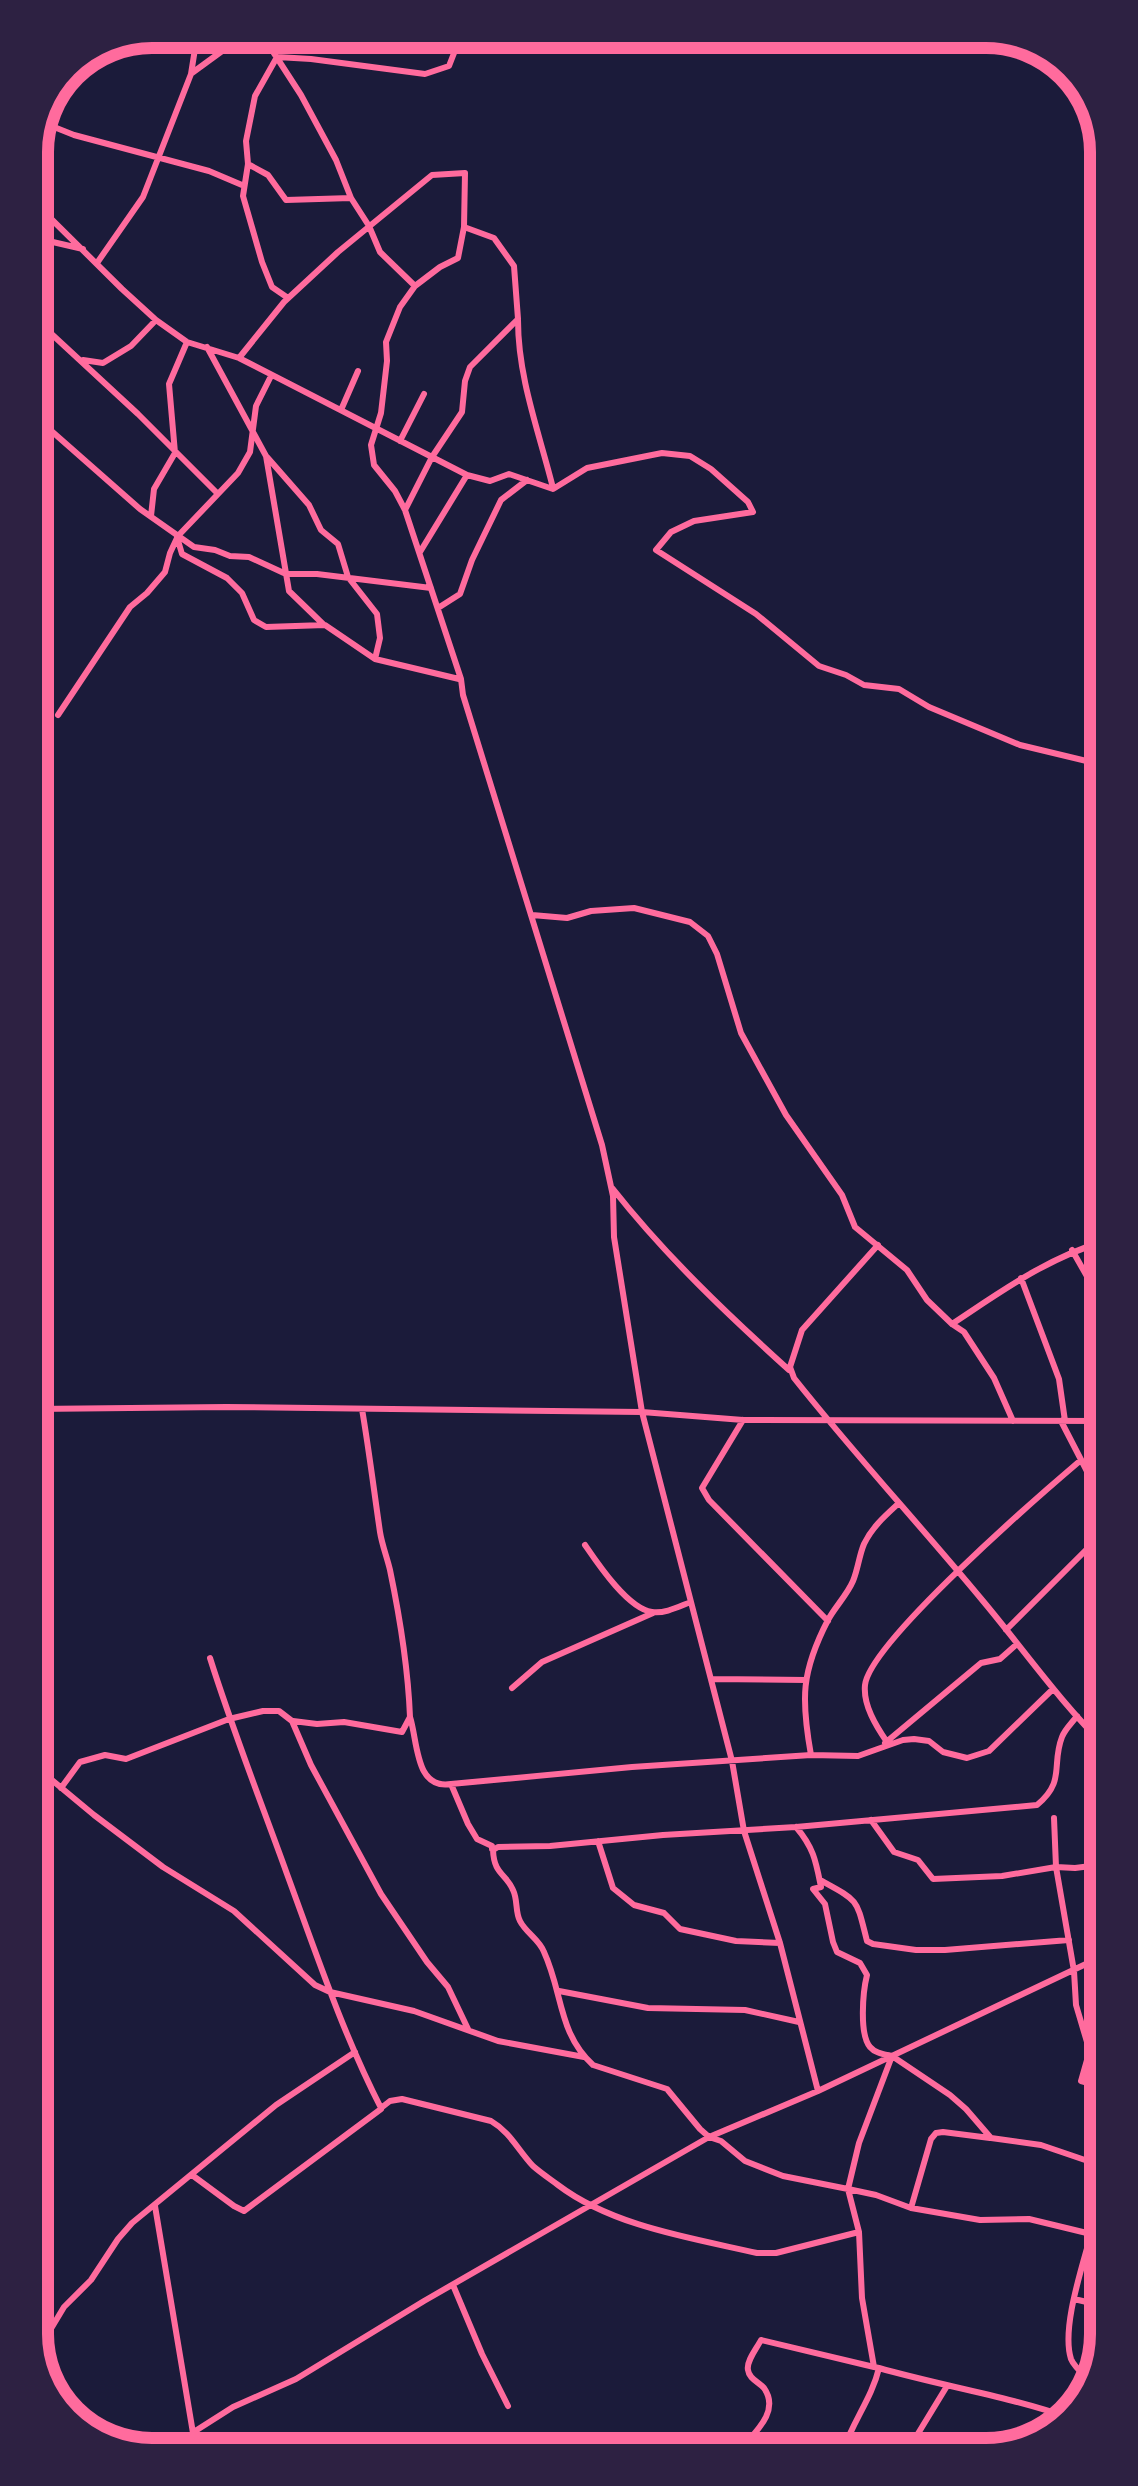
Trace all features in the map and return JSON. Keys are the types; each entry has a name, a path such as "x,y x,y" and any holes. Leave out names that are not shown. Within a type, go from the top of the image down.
{"street":[{"path":"97,263 144,196 191,74 195,48"},
{"path":"191,74 226,48"},
{"path":"271,48 336,160 380,252 415,286"},
{"path":"277,57 425,74 449,66 456,48"},
{"path":"277,57 255,96 246,141 248,164 242,196 272,287 288,298"},
{"path":"51,126 209,171 242,186"},
{"path":"248,164 268,175 286,200 351,198"},
{"path":"239,358 288,298 369,226 432,175 466,173 458,258 415,286 400,307 386,342 377,428 370,445 374,464 405,510 432,588 602,1145 612,1188 614,1237 642,1412 732,1761 744,1830 780,1943 818,2091"},
{"path":"48,216 156,320 187,342 239,358 466,475 490,480 510,474 553,489"},
{"path":"464,226 494,238 514,266 524,386 553,489"},
{"path":"48,241 83,250"},
{"path":"405,510 432,457 462,412 470,367 518,319"},
{"path":"80,360 103,363 131,346 156,320"},
{"path":"48,331 216,493"},
{"path":"151,516 154,488 175,452 169,384 187,342"},
{"path":"207,348 266,456 309,505 321,530 338,544 349,578 377,614 380,638 375,659"},
{"path":"341,410 358,371"},
{"path":"58,715 130,607 165,572 177,537 238,473 250,452 256,406 272,376"},
{"path":"400,440 424,394"},
{"path":"48,429 194,547 249,557 286,574 432,588"},
{"path":"553,489 587,468 662,453 690,456 711,469 748,502 753,512 694,520 671,532 656,550 756,614 819,666 864,685 899,688 929,707 1020,745 1090,763"},
{"path":"266,456 288,592 325,626 375,659 461,679"},
{"path":"420,553 466,475"},
{"path":"438,608 460,594 501,500 527,480"},
{"path":"177,537 182,554 227,578 242,593 254,620 266,628 325,626"},
{"path":"532,915 568,918 592,911 634,908 690,922 708,936 741,1033 786,1115 842,1195 854,1227 907,1270 928,1300 964,1332 994,1378 1013,1420"},
{"path":"612,1188 738,1324 792,1373 827,1420 1090,1730"},
{"path":"952,1324 1021,1278 1072,1250 1090,1245"},
{"path":"792,1373 793,1354 802,1330 878,1246"},
{"path":"1072,1250 1090,1282"},
{"path":"1021,1278 1058,1379 1063,1421 1090,1477"},
{"path":"48,1409 226,1407 642,1412 744,1420 1090,1421"},
{"path":"362,1409 380,1536 403,1646 410,1716 424,1774 439,1786 591,1770 811,1755 858,1756 914,1739 967,1758 989,1751 1054,1689"},
{"path":"744,1420 702,1488 709,1500 828,1621"},
{"path":"886,1742 874,1724 865,1684 892,1639 958,1572 1081,1460"},
{"path":"811,1755 803,1709 812,1652 852,1582 864,1544 876,1525 899,1503"},
{"path":"585,1545 610,1582 640,1607 653,1612"},
{"path":"1006,1630 1090,1546"},
{"path":"512,1688 542,1662 653,1612 691,1602"},
{"path":"876,1750 981,1663 1000,1659 1017,1644"},
{"path":"210,1658 330,1992 364,2068 368,2086 381,2108"},
{"path":"711,1679 806,1680"},
{"path":"62,1788 80,1762 105,1755 126,1760 229,1719 263,1710 279,1711 292,1721 311,1765 381,1894 448,1987 469,2030"},
{"path":"292,1721 344,1722 402,1732 410,1716"},
{"path":"492,1850 1037,1806 1049,1796 1058,1773 1061,1738 1077,1716"},
{"path":"48,1777 163,1867 234,1911 315,1985 330,1992 414,2010 498,2041 585,2058"},
{"path":"450,1784 476,1838 492,1846 499,1873 514,1890 519,1920 544,1951 559,1991 565,2025 593,2066 667,2089 709,2137 721,2141 745,2161 782,2176 876,2195 911,2208 980,2220 1029,2219 1090,2234"},
{"path":"1054,1818 1056,1867 1074,1970 1076,2005 1090,2052 1080,2081 1090,2084"},
{"path":"870,1820 894,1852 918,1860 933,1878 1002,1876 1090,1866"},
{"path":"796,1827 819,1866 821,1887 813,1889 827,1910 837,1952 860,1963 867,1975 863,1989 866,2042 873,2051 892,2056 950,2095 991,2138"},
{"path":"598,1841 613,1888 634,1905 664,1913 680,1929 736,1942 780,1943"},
{"path":"819,1880 853,1898 868,1942 873,1944 945,1950 1069,1940"},
{"path":"186,2438 233,2408 296,2380 709,2137 818,2091 1090,1962"},
{"path":"559,1991 648,2008 744,2010 800,2022"},
{"path":"48,2333 132,2223 276,2105 356,2052"},
{"path":"848,2438 872,2394 876,2367 862,2298 859,2232 848,2189 859,2144 892,2056"},
{"path":"192,2175 244,2210 390,2101 402,2099 490,2121 506,2132 534,2166 590,2206 648,2227 757,2253 859,2232"},
{"path":"911,2208 936,2133 1041,2145 1090,2161"},
{"path":"155,2205 193,2434"},
{"path":"1083,2373 1072,2361 1069,2335 1090,2241"},
{"path":"453,2285 508,2406"},
{"path":"1074,2299 1090,2303"},
{"path":"751,2438 769,2416 766,2390 748,2374 747,2367 761,2340 1055,2413"},
{"path":"915,2438 947,2386"},
{"path":"68,2397 102,2426"}]}
